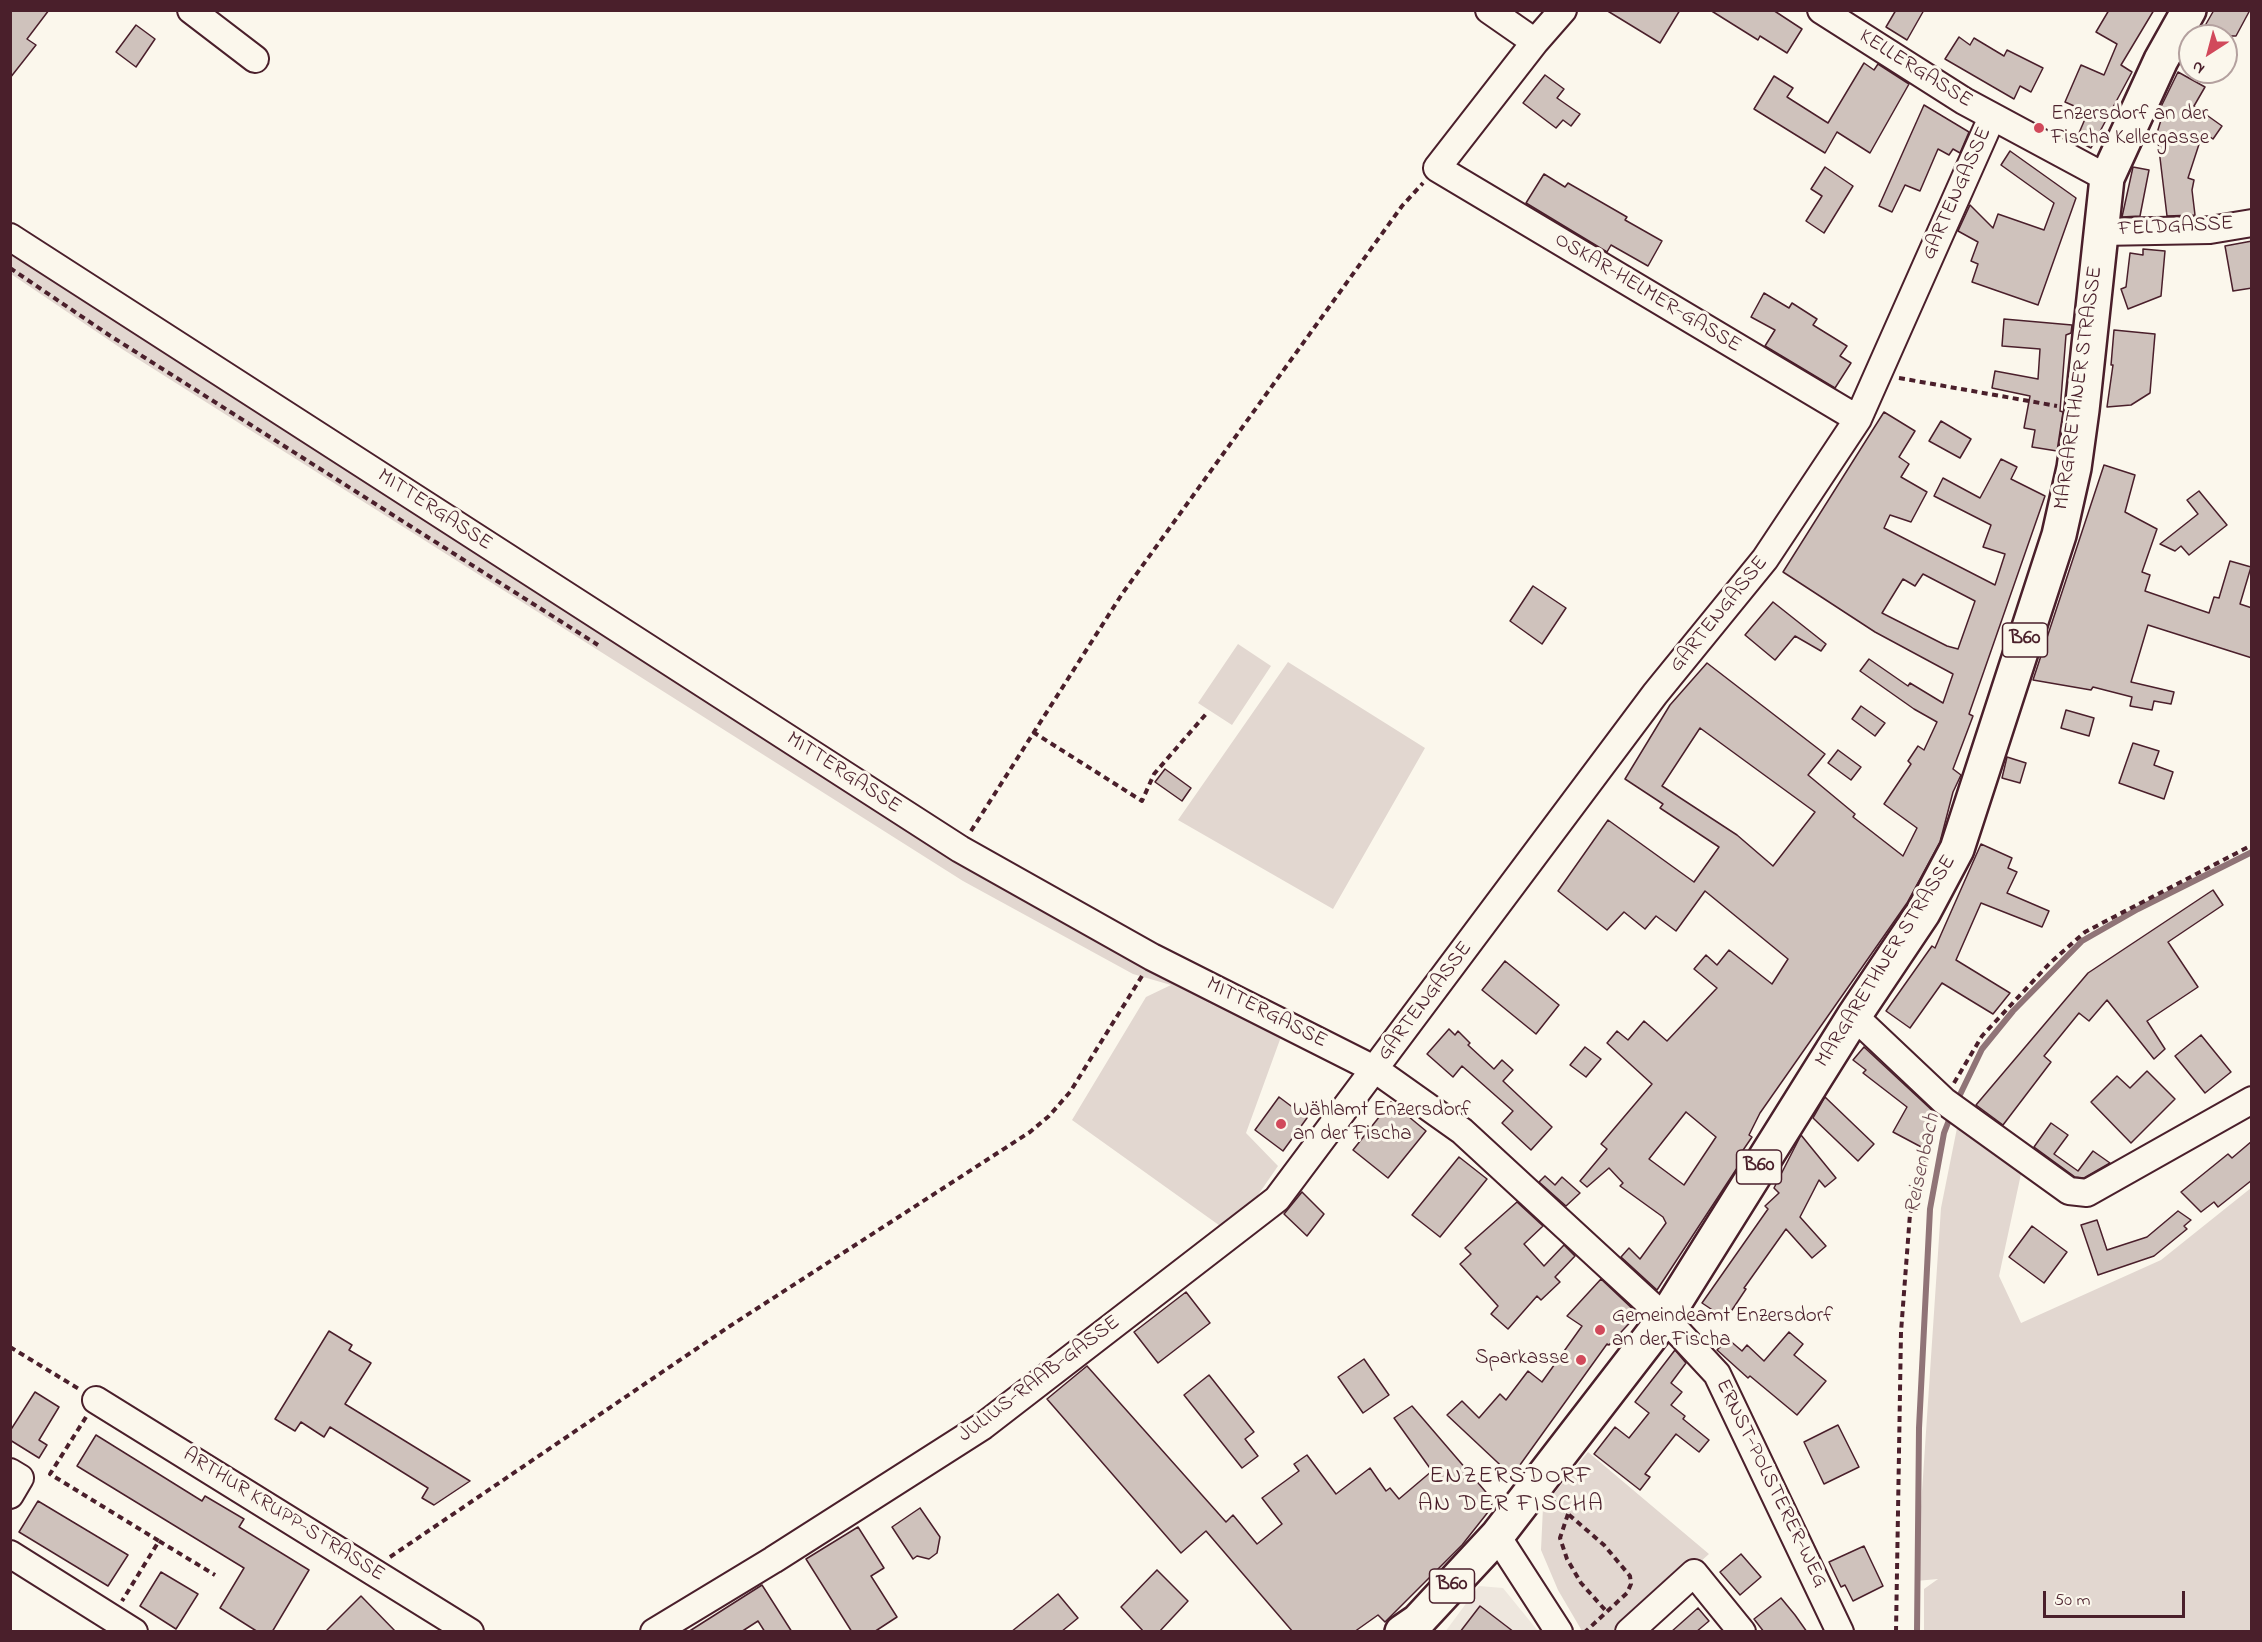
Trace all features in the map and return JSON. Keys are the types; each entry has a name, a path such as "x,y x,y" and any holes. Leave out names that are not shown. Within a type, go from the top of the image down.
{"main road":[{"name":"MARGARETHNER STRASSE","path":"1402,1632 1418,1621 1497,1536 1665,1317 1854,1016 1923,913 1957,849 2060,534 2074,468 2082,410 2107,178 2161,60 2189,10"}],"street":[{"path":"192,10 255,59"},
{"path":"1489,10 1535,42"},
{"path":"1437,168 1535,42 1563,10"},
{"name":"KELLERGASSE","path":"1821,10 1992,117 2107,178"},
{"name":"GARTENGASSE","path":"1376,1070 1655,694 1765,559 1857,419 1992,117"},
{"name":"OSKAR-HELMER-GASSE","path":"1437,168 1857,419"},
{"name":"FELDGASSE","path":"2100,232 2210,230 2252,223"},
{"name":"MITTERGASSE","path":"10,237 960,849 1152,957 1376,1070 1462,1131 1665,1317"},
{"path":"1854,1016 1954,1108 2069,1191 2087,1193 2252,1100"},
{"name":"JULIUS-RAAB-GASSE","path":"654,1632 983,1426 1258,1214 1277,1199 1376,1070"},
{"name":"ERNST-POLSTERER-WEG","path":"1665,1317 1717,1374 1840,1632"},
{"name":"ARTHUR KRUPP-STRASSE","path":"96,1400 470,1632"},
{"path":"10,1472 20,1478 10,1495"},
{"path":"1497,1536 1559,1632"},
{"path":"10,1554 134,1632"},
{"path":"1629,1632 1694,1573 1742,1632"}],"path":[{"path":"960,849 1122,594 1402,206 1437,168"},
{"path":"1877,375 2082,410"},
{"path":"1033,732 1142,801 1154,774 1206,714"},
{"path":"1896,1632 1901,1332 1910,1214 1982,1036 2050,963 2085,932 2252,845"},
{"path":"370,1570 730,1326 1030,1132 1049,1116 1070,1092 1152,957"},
{"path":"10,1347 96,1400 50,1474 215,1575"},
{"path":"1546,1495 1604,1545 1630,1576 1631,1584 1627,1593 1586,1632"},
{"path":"1568,1514 1560,1538 1567,1559 1581,1583 1606,1611"},
{"path":"112,1617 159,1541"}],"shaded area":[{"path":"10,224 255,387 950,830 1155,944 1290,1012 1246,1133 1278,1166 1249,1208 1223,1228 1072,1120 1146,997 1171,985 1133,974 963,881 122,349 11,274"},
{"path":"1238,644 1271,666 1232,725 1198,703"},
{"path":"1288,662 1425,748 1333,909 1178,820"},
{"path":"1958,1123 2021,1174 1999,1276 2021,1323 2161,1260 2251,1188 2251,1631 1924,1631 1924,1589 1938,1579 1916,1581 1941,1208"},
{"path":"1588,1452 1709,1554 1623,1631 1582,1631 1558,1590 1541,1550 1543,1507"},
{"path":"1479,1586 1503,1588 1538,1631 1445,1632"}],"building":[{"path":"10,10 49,10 27,39 36,45 10,78"},
{"path":"1606,10 1680,10 1660,43"},
{"path":"1710,10 1773,10 1802,29 1787,53 1760,36 1758,40"},
{"path":"1896,10 1924,10 1907,40 1886,27"},
{"path":"2109,10 2154,10 2121,65 2132,72 2091,148 2076,140 2088,112 2065,102 2081,65 2104,75 2117,44 2096,32"},
{"path":"2214,10 2250,10 2238,32 2238,24 2206,24"},
{"path":"136,25 155,39 136,67 116,52"},
{"path":"1959,37 1970,45 1974,38 2004,56 2007,50 2043,68 2031,92 2020,86 2014,99 1945,59"},
{"path":"1864,63 1874,70 1878,64 1909,84 1870,153 1837,132 1825,153 1754,109 1774,76 1793,88 1787,97 1828,123"},
{"path":"2178,72 2178,84 2200,84 2205,87 2194,106 2222,126 2213,139 2203,132 2188,178 2194,180 2192,190 2195,215 2167,216 2157,133 2161,120 2156,117"},
{"path":"1545,75 1564,89 1557,98 1580,114 1571,126 1563,120 1556,128 1523,103"},
{"path":"1924,105 1969,132 1960,153 1953,149 1949,155 1938,149 1920,191 1905,185 1892,212 1879,206"},
{"path":"2010,151 2076,198 2038,305 1972,282 1978,264 1971,261 1978,242 1958,231 1970,205 1993,228 1998,214 2044,230 2054,203 2001,165"},
{"path":"1825,167 1853,186 1824,233 1806,221 1822,196 1811,189"},
{"path":"2133,167 2149,170 2140,216 2122,217"},
{"path":"1544,174 1565,187 1568,183 1627,217 1625,220 1662,241 1648,266 1611,245 1607,252 1526,203"},
{"path":"2252,241 2252,288 2233,291 2225,246"},
{"path":"2143,249 2165,251 2161,296 2128,309 2121,289 2126,287 2130,253 2143,255"},
{"path":"1764,293 1789,308 1792,303 1817,319 1813,325 1847,346 1840,356 1851,363 1835,388 1765,346 1775,330 1751,317"},
{"path":"2004,319 2072,325 2071,333 2066,335 2060,411 2063,412 2057,451 2032,447 2035,430 2024,428 2030,396 1992,388 1995,371 2038,379 2040,349 2002,346"},
{"path":"2114,330 2155,334 2150,393 2131,405 2107,407 2113,365 2111,365"},
{"path":"1884,412 1915,431 1899,457 1909,464 1901,477 1927,492 1911,522 1890,515 1884,528 1995,585 2005,554 1983,547 1991,525 1934,496 1943,478 1980,498 2001,459 2017,467 2011,479 2045,496 1969,714 1973,716 1953,769 1961,775 1953,792 1940,842 1907,903 1760,1113 1749,1135 1752,1137 1737,1159 1741,1162 1657,1290 1621,1257 1629,1248 1640,1259 1666,1223 1663,1217 1620,1186 1623,1183 1609,1168 1587,1187 1580,1181 1607,1149 1601,1144 1652,1084 1607,1043 1617,1031 1628,1040 1644,1021 1667,1041 1717,988 1694,969 1706,955 1717,965 1729,950 1772,984 1788,959 1705,891 1676,931 1656,916 1645,929 1624,912 1607,930 1558,891 1608,820 1694,882 1719,847 1660,808 1663,804 1625,779 1670,705 1707,663 1825,754 1808,775 1855,814 1853,817 1903,856 1917,828 1884,804 1911,764 1908,761 1918,746 1924,750 1937,722 1914,709 1860,671 1869,659 1908,686 1910,683 1943,703 1953,674 1875,632 1783,572","holes":["1923,574 1975,601 1958,649 1947,646 1882,613 1903,579 1915,586","1700,728 1815,812 1773,866 1737,835 1662,786","1686,1112 1716,1137 1684,1185 1649,1159"]},
{"path":"1941,421 1971,439 1960,458 1929,441"},
{"path":"2104,465 2135,475 2125,512 2157,529 2142,572 2150,575 2145,591 2209,613 2214,597 2219,598 2230,561 2251,567 2240,604 2252,608 2252,658 2148,625 2131,682 2174,692 2171,704 2154,701 2152,710 2130,706 2132,697 2093,687 2091,690 2033,680"},
{"path":"2199,491 2227,525 2189,555 2181,546 2175,551 2160,544 2198,514 2187,500"},
{"path":"1533,586 1566,608 1542,644 1510,621"},
{"path":"1773,602 1826,644 1821,651 1795,636 1775,660 1745,635"},
{"path":"1861,706 1885,723 1875,736 1852,719"},
{"path":"2066,710 2094,718 2089,736 2061,728"},
{"path":"2133,743 2159,751 2154,765 2173,772 2164,799 2119,783"},
{"path":"1838,750 1861,767 1851,780 1828,763"},
{"path":"2007,757 2026,763 2020,783 2002,778"},
{"path":"1165,769 1191,788 1182,801 1155,782"},
{"path":"1981,844 2012,858 2008,868 2017,872 2007,893 2049,911 2042,927 1981,903 1956,960 2010,993 1993,1014 1942,983 1910,1028 1886,1011 1932,946 1935,948"},
{"path":"2213,890 2223,905 2168,942 2198,987 2147,1021 2165,1049 2154,1059 2107,1000 2089,1021 2079,1013 2044,1056 2051,1062 2003,1125 1976,1105 2088,973"},
{"path":"1505,961 1559,1005 1536,1034 1482,990"},
{"path":"1449,1029 1455,1035 1458,1031 1470,1043 1468,1045 1494,1069 1502,1060 1513,1070 1503,1081 1552,1127 1531,1150 1502,1123 1513,1111 1462,1066 1453,1077 1427,1054"},
{"path":"2201,1035 2231,1072 2205,1093 2175,1056"},
{"path":"1585,1047 1601,1059 1586,1077 1570,1065"},
{"path":"1864,1047 1935,1113 1925,1149 1893,1132 1907,1107 1863,1073 1866,1070 1853,1060"},
{"path":"2147,1071 2175,1099 2131,1143 2091,1102 2117,1076 2130,1088"},
{"name":"Wählamt Enzersdorf an der Fischa","path":"1279,1097 1307,1118 1283,1151 1255,1130"},
{"path":"1825,1097 1874,1144 1858,1161 1813,1118"},
{"path":"1391,1102 1426,1131 1388,1178 1353,1150"},
{"path":"2051,1123 2068,1135 2054,1154 2078,1171 2093,1151 2110,1163 2084,1178 2075,1177 2034,1147"},
{"path":"1801,1135 1836,1178 1825,1187 1819,1180 1800,1217 1826,1246 1812,1258 1786,1229 1744,1288 1746,1289 1726,1319 1702,1303 1768,1209 1765,1206 1779,1193 1774,1188"},
{"path":"2252,1141 2252,1180 2218,1207 2214,1202 2201,1212 2181,1192 2228,1154 2232,1158"},
{"path":"1459,1157 1487,1179 1440,1237 1412,1215"},
{"path":"1545,1176 1555,1185 1562,1177 1580,1193 1566,1206 1539,1182"},
{"path":"1302,1192 1324,1214 1307,1236 1284,1214"},
{"path":"1517,1202 1543,1226 1524,1244 1544,1266 1564,1245 1575,1256 1555,1277 1560,1282 1541,1300 1537,1296 1508,1329 1491,1314 1498,1306 1460,1264 1471,1254 1465,1248"},
{"path":"2178,1211 2191,1220 2184,1226 2187,1229 2154,1256 2098,1275 2081,1225 2097,1220 2107,1250 2147,1237"},
{"path":"2032,1226 2067,1252 2044,1283 2009,1257"},
{"path":"1601,1279 1638,1314 1609,1345 1607,1344 1512,1476 1447,1415 1462,1401 1479,1418 1500,1394 1506,1400 1528,1371 1542,1382 1582,1326 1567,1316"},
{"path":"1186,1292 1210,1323 1158,1363 1134,1332"},
{"path":"329,1331 352,1345 349,1350 371,1363 345,1404 470,1481 434,1505 422,1498 428,1488 330,1427 324,1437 301,1422 295,1431 275,1419"},
{"path":"1789,1332 1803,1344 1794,1355 1826,1381 1797,1415 1750,1376 1748,1378 1717,1350 1728,1339 1742,1351 1747,1345 1764,1361"},
{"path":"1675,1350 1686,1363 1671,1383 1682,1392 1671,1405 1685,1416 1683,1419 1709,1440 1699,1452 1676,1434 1645,1474 1650,1477 1640,1490 1594,1454 1615,1427 1629,1438 1649,1413 1635,1402"},
{"path":"1364,1359 1389,1395 1363,1413 1338,1377"},
{"path":"1087,1366 1226,1522 1233,1515 1257,1544 1282,1524 1262,1498 1299,1471 1294,1464 1307,1455 1336,1494 1370,1468 1386,1491 1390,1488 1399,1499 1432,1471 1394,1418 1412,1406 1491,1498 1492,1507 1462,1545 1385,1622 1378,1615 1354,1632 1293,1632 1206,1531 1181,1553 1047,1399"},
{"path":"1209,1375 1254,1432 1245,1439 1258,1456 1242,1468 1184,1395"},
{"path":"35,1392 59,1407 39,1440 47,1445 39,1458 10,1440 10,1431"},
{"path":"1838,1425 1859,1467 1824,1484 1804,1442"},
{"path":"96,1435 202,1501 205,1496 244,1519 239,1527 309,1570 272,1632 258,1632 220,1608 244,1568 77,1466"},
{"path":"38,1501 128,1555 108,1586 19,1532"},
{"path":"920,1508 940,1537 937,1553 929,1559 917,1556 913,1559 892,1527"},
{"path":"858,1527 884,1568 871,1576 897,1617 874,1632 852,1632 806,1559"},
{"path":"1864,1546 1883,1586 1853,1601 1845,1585 1841,1587 1829,1562"},
{"path":"1741,1554 1761,1577 1740,1595 1720,1572"},
{"path":"1157,1570 1188,1601 1159,1632 1144,1632 1121,1607"},
{"path":"161,1572 198,1594 176,1629 140,1606"},
{"path":"762,1585 792,1632 765,1632 758,1621 741,1632 688,1632"},
{"path":"1058,1594 1078,1618 1061,1632 1011,1632"},
{"path":"361,1596 396,1632 325,1632"},
{"path":"1781,1598 1807,1632 1764,1632 1754,1619"},
{"path":"1480,1606 1514,1632 1460,1632"},
{"path":"1698,1608 1709,1621 1696,1632 1671,1632"}],"waterway":[{"name":"Reisenbach","path":"1956,1103 1982,1049 2013,1011 2082,941 2138,909 2252,852"},
{"name":"Reisenbach","path":"1917,1632 1919,1428 1930,1209 1944,1133 1951,1115"}],"place":[{"name":"Enzersdorf an der Fischa Kellergasse","path":"2039,128"},
{"name":"Wählamt Enzersdorf an der Fischa","path":"1281,1124"},
{"name":"Gemeindeamt Enzersdorf an der Fischa","path":"1600,1330"},
{"name":"Sparkasse","path":"1581,1360"}],"district":[{"name":"ENZERSDORF AN DER FISCHA","path":"1511,1492"}]}
